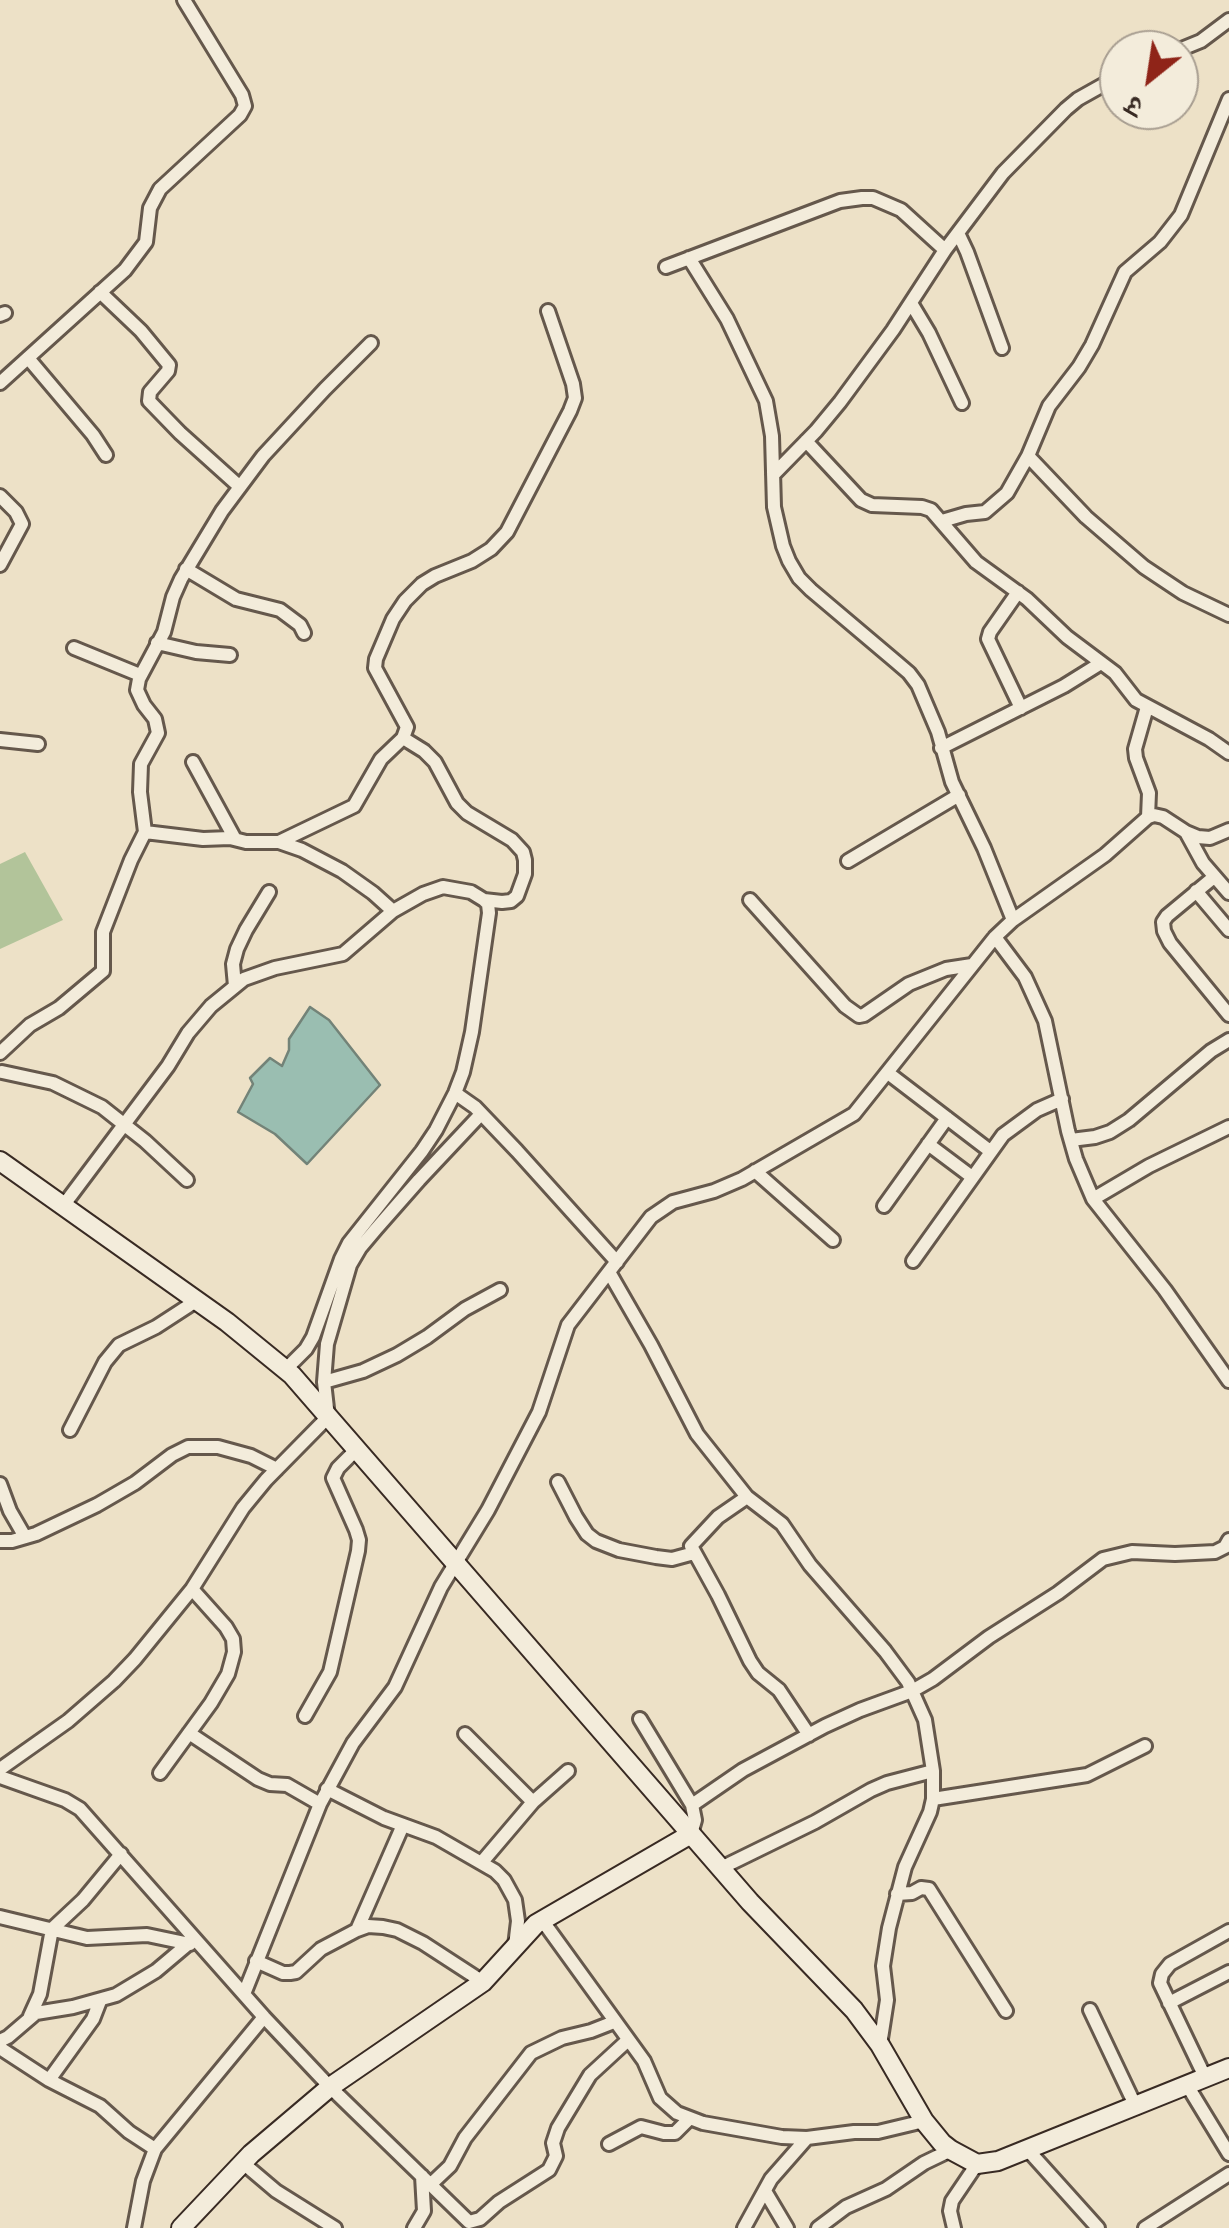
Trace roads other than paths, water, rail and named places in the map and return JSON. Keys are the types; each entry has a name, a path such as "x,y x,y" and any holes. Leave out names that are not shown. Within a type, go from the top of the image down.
{"street":[{"path":"0,384 126,270 146,242 150,208 160,189 246,106 184,0"},
{"path":"1199,42 1229,20"},
{"path":"773,475 840,402 1003,173 1066,109 1099,87"},
{"path":"942,521 985,512 1006,493 1028,456 1049,406 1092,344 1125,272 1160,242 1181,214 1229,100"},
{"path":"666,266 840,201 862,198 873,198 901,210 945,250"},
{"path":"958,233 1002,348"},
{"path":"689,258 727,319 760,385 770,422 774,506 783,546 799,578 910,673 925,700 958,795 1014,920"},
{"path":"100,292 141,331 169,365 168,372 150,392 149,400 240,487"},
{"path":"911,303 962,403"},
{"path":"279,842 354,806 380,759 402,738 406,727 375,668 392,619 404,601 422,584 491,549 508,532 575,398 548,310"},
{"path":"0,1053 103,971 103,932 144,832 141,764 158,733 158,725 137,690 140,675 164,632 173,597 186,570 222,511 263,456 371,343"},
{"path":"28,358 106,455"},
{"path":"806,442 861,500 927,507 976,562 1115,674 1136,700 1229,753"},
{"path":"1028,456 1096,527 1144,567 1182,593 1229,615"},
{"path":"0,496 22,524 0,564"},
{"path":"186,570 233,597 280,610 300,625 304,633"},
{"path":"1018,592 988,639 1021,708"},
{"path":"158,643 230,655"},
{"path":"74,648 140,675"},
{"path":"941,748 1101,663"},
{"path":"1147,707 1135,749 1149,793 1148,817"},
{"path":"402,738 435,762 466,813 512,840 523,852 525,874 517,896 511,901 484,900"},
{"path":"0,740 38,744"},
{"path":"193,762 235,839"},
{"path":"848,861 958,795"},
{"path":"244,1994 320,1804 354,1743 394,1688 441,1586 488,1510 539,1412 568,1325 651,1217 673,1202 726,1186 854,1114 995,937 1105,855 1148,817 1164,817 1198,838 1229,830"},
{"path":"144,832 279,842 342,871 393,911"},
{"path":"1186,832 1202,862 1229,893"},
{"path":"1214,877 1167,916 1164,930 1229,1014"},
{"path":"63,1206 168,1066 188,1033 211,1006 244,978 342,954 393,911 443,887 471,892 484,900 489,913 472,1032 457,1094 422,1151 349,1243 314,1337 285,1370"},
{"path":"1196,891 1229,930"},
{"path":"235,986 233,964 237,950 269,892"},
{"path":"750,900 845,1006 859,1016 909,984 972,965"},
{"path":"995,937 1025,977 1039,1004 1071,1140 1093,1199 1165,1290 1229,1381"},
{"path":"1071,1140 1110,1132 1129,1120 1211,1050 1229,1040"},
{"path":"1,1070 54,1084 102,1107 187,1180"},
{"path":"888,1072 990,1151"},
{"path":"457,1094 478,1111 613,1267 697,1434 748,1497 782,1524 810,1565 885,1651 912,1691 924,1720 933,1799 905,1867 883,1953 887,2000 880,2046"},
{"path":"914,1261 990,1151 1017,1124 1062,1099"},
{"path":"328,1417 324,1382 327,1344 344,1280 360,1248 478,1111"},
{"path":"884,1206 947,1118"},
{"path":"1093,1199 1229,1127"},
{"path":"928,1144 972,1177"},
{"path":"0,1161 227,1322 285,1370 721,1868 854,2010 942,2143 977,2164 998,2161 1229,2068"},
{"path":"760,1168 833,1240"},
{"path":"324,1382 363,1371 398,1354 500,1290"},
{"path":"70,1430 106,1362 120,1344 196,1301"},
{"path":"0,1769 68,1722 114,1681 192,1590 233,1521 328,1417"},
{"path":"0,1541 25,1538 98,1505 188,1447 218,1447 251,1456 277,1469"},
{"path":"304,1716 330,1672 358,1551 356,1530 333,1478 356,1450"},
{"path":"558,1482 576,1517 596,1542 656,1558 672,1559 694,1553"},
{"path":"0,1484 25,1538"},
{"path":"748,1497 718,1517 692,1546 750,1662 785,1697 809,1735"},
{"path":"692,1805 743,1770 809,1735 933,1679 1103,1559 1132,1552 1215,1552 1229,1540"},
{"path":"160,1772 228,1674 234,1652 234,1640 226,1627 192,1590"},
{"path":"181,2228 243,2163 330,2087 483,1982 542,1920 691,1834 695,1820 692,1805 640,1719"},
{"path":"189,1733 258,1778 287,1786 320,1804"},
{"path":"465,1734 533,1802"},
{"path":"933,1799 1087,1775 1145,1746"},
{"path":"482,1862 533,1802 568,1771"},
{"path":"721,1868 887,1782 932,1771"},
{"path":"0,1778 80,1809 193,1944 330,2087 463,2217 473,2222 549,2170 556,2156 555,2136 579,2092 596,2067 628,2040"},
{"path":"327,1790 384,1818 436,1837 482,1862 504,1880 515,1900 515,1946"},
{"path":"357,1930 403,1824"},
{"path":"30,2016 40,1994 52,1929 83,1900 121,1854"},
{"path":"897,1894 929,1889 1006,2011"},
{"path":"0,1917 87,1938 147,1935 193,1944"},
{"path":"542,1920 644,2061 660,2098 689,2119 807,2138 896,2130 924,2121"},
{"path":"256,1961 283,1973 296,1972 322,1949 368,1926 397,1930 483,1982"},
{"path":"1229,1931 1170,1964 1160,1983 1196,2081 1229,2154"},
{"path":"155,2149 100,2106 49,2080 0,2045 30,2016 100,2001 140,1982 193,1944"},
{"path":"1169,2003 1229,1972"},
{"path":"49,2080 93,2018 100,2001"},
{"path":"1090,2010 1136,2107"},
{"path":"134,2228 143,2181 155,2149 264,2016"},
{"path":"427,2180 450,2166 465,2138 531,2053 562,2038 614,2022"},
{"path":"609,2144 641,2127 675,2133 689,2119"},
{"path":"744,2228 771,2179 807,2138"},
{"path":"1027,2149 1098,2228"},
{"path":"818,2228 846,2207 886,2189 924,2163 952,2150"},
{"path":"243,2163 286,2198 335,2228"},
{"path":"954,2228 952,2201 977,2164"},
{"path":"1145,2228 1229,2174"},
{"path":"414,2228 424,2211 427,2180"},
{"path":"764,2191 786,2228"}],"water":[{"path":"310,1007 329,1020 380,1085 307,1164 275,1134 238,1112 253,1084 250,1078 270,1058 282,1066 289,1039"}]}
